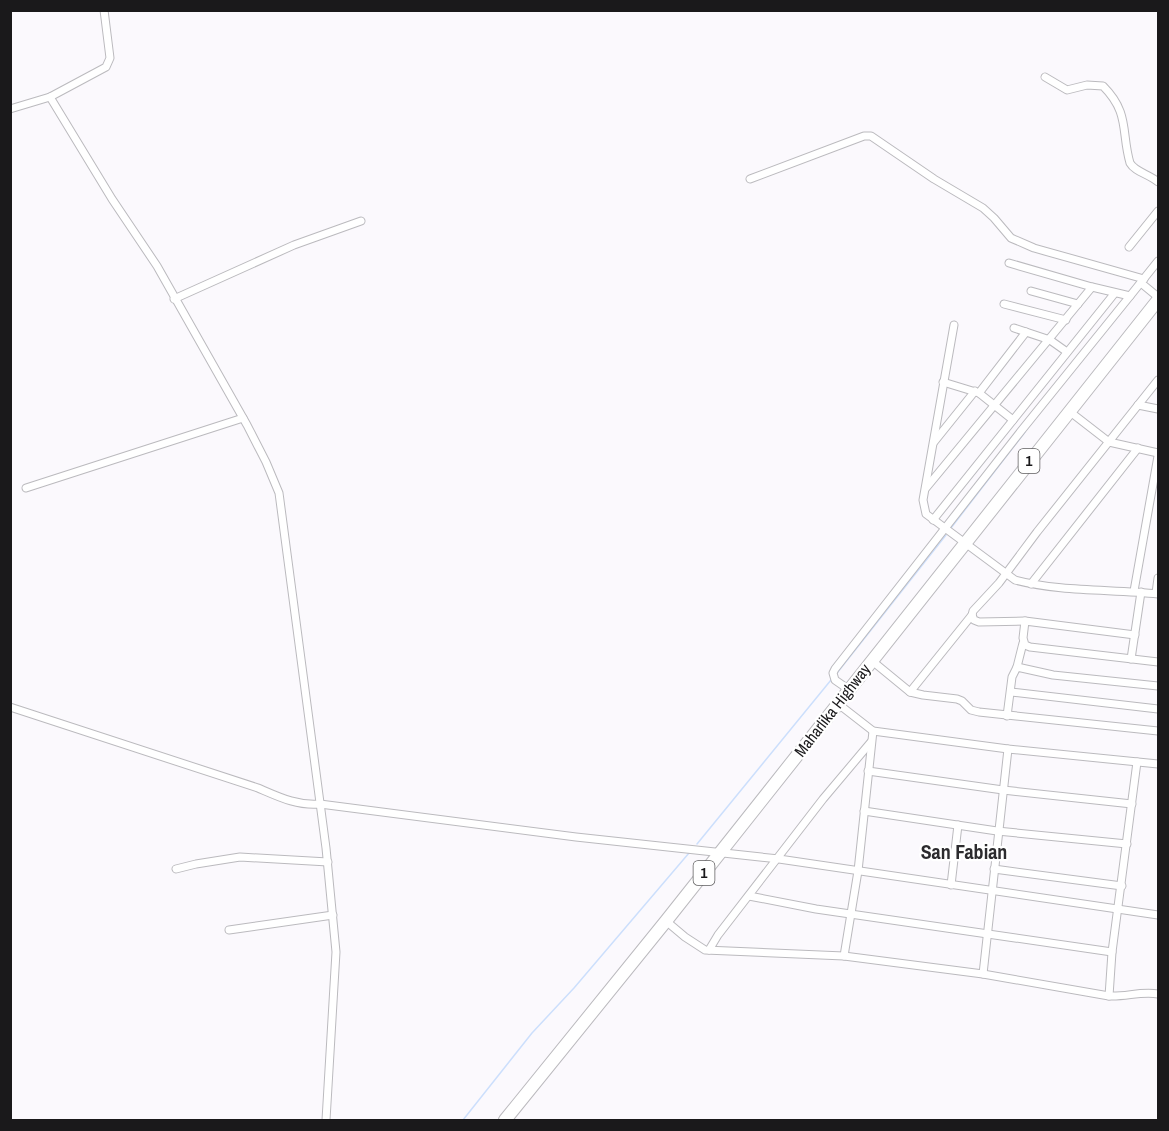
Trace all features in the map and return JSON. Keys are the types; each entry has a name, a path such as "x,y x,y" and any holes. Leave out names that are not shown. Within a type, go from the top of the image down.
{"highway":[{"name":"Maharlika Highway","path":"505,1120 666,921 1158,298"}],"street":[{"path":"10,109 50,98 106,67 110,58 104,10"},
{"path":"1045,76 1067,90 1087,85 1103,86 1113,97 1122,115 1130,164 1134,169 1148,174 1158,182"},
{"path":"50,98 112,199 157,266 243,418 275,481 282,505 328,862 336,952 326,1120"},
{"path":"750,179 864,136 871,136 934,179 983,208 1011,238 1034,248 1143,281 1158,298"},
{"path":"1129,247 1158,211"},
{"path":"174,299 294,244 361,221"},
{"path":"848,689 835,680 833,674 835,669 1158,261"},
{"path":"1009,263 1114,294 1130,296"},
{"path":"924,490 996,406 1092,287"},
{"path":"1031,291 1078,304"},
{"path":"933,519 1114,294"},
{"path":"1004,304 1066,320"},
{"path":"954,325 924,490 923,509 926,514 1015,580 1031,584 1157,593 1158,578"},
{"path":"1014,328 1050,340 1067,352"},
{"path":"933,444 1026,332"},
{"path":"910,692 1006,575 1158,380"},
{"path":"943,382 977,392 1013,420"},
{"path":"1138,405 1158,409"},
{"path":"1069,411 1109,442 1158,454 1137,592 1135,635 1131,659"},
{"path":"27,488 243,418"},
{"path":"1031,584 1138,448"},
{"path":"972,615 974,620 979,622 1025,621 1135,635"},
{"path":"1007,716 1012,677 1023,643 1025,621"},
{"path":"1023,643 1030,647 1158,662"},
{"path":"871,660 910,692 923,696 953,698 962,701 971,710 1007,716 1158,731"},
{"path":"1017,667 1053,675 1158,686"},
{"path":"1011,692 1158,709"},
{"path":"837,703 873,731 1158,764"},
{"path":"10,707 304,805 320,804 576,837 779,858 1158,915"},
{"path":"844,956 858,871 873,731"},
{"path":"709,950 718,935 823,799 871,742"},
{"path":"983,974 997,831 1008,748"},
{"path":"1109,996 1137,762"},
{"path":"868,771 1003,790 1132,804"},
{"path":"864,811 997,831 1127,844"},
{"path":"951,885 958,825"},
{"path":"176,869 240,857 328,862"},
{"path":"994,869 1122,886"},
{"path":"749,896 786,904 1113,952"},
{"path":"229,930 333,915"},
{"path":"666,921 698,947 709,950 844,956 983,974 1109,996 1124,997 1131,993 1146,992 1158,994"}],"waterway":[{"path":"951,528 1025,432"},
{"path":"837,673 946,535"},
{"path":"697,844 831,680"},
{"path":"463,1120 532,1033 574,988 689,853"}],"district":[{"name":"San Fabian","path":"964,852"}]}
